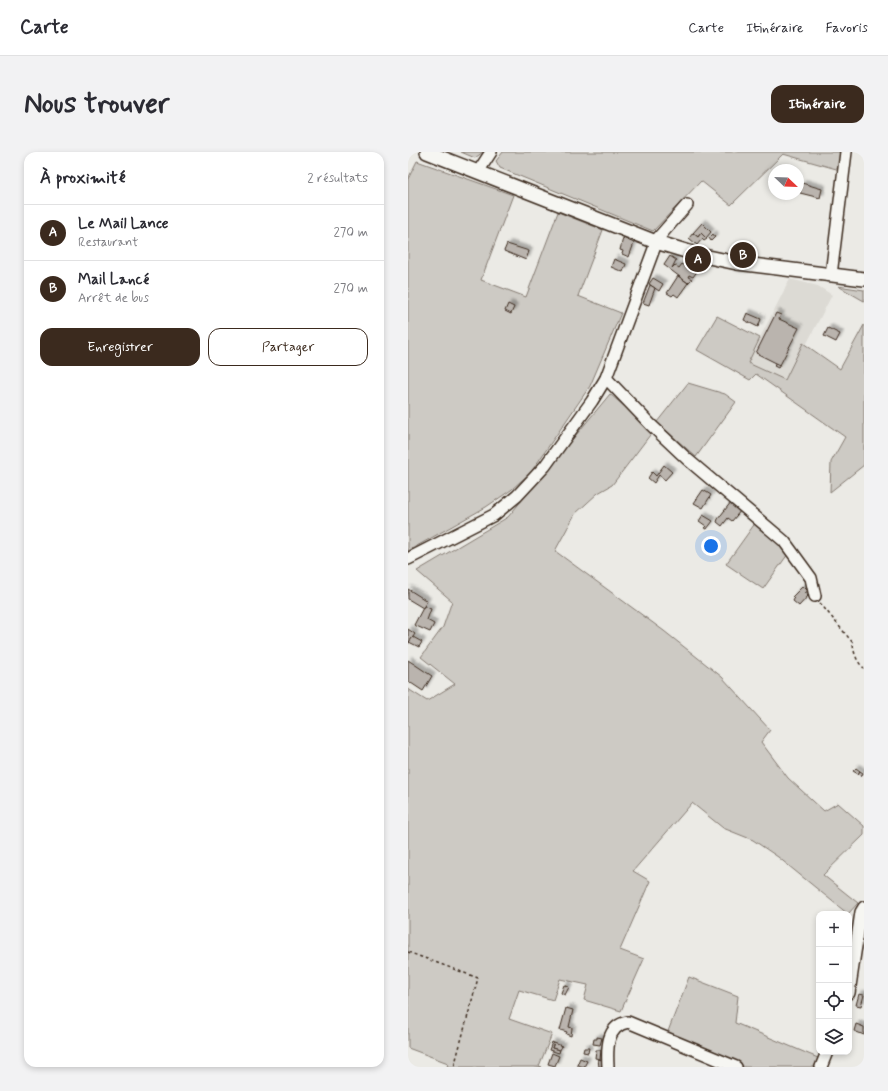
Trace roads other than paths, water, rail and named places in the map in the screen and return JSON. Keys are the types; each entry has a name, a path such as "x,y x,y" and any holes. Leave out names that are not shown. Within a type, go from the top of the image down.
{"main road":[{"path":"427,152 656,242 699,255 738,263 864,279"}],"street":[{"path":"478,172 491,152"},
{"path":"831,275 846,152"},
{"path":"408,559 494,515 517,496 545,466 592,401 606,378 656,242 688,205"},
{"path":"606,378 651,425 687,459 784,541 811,578 815,596"},
{"path":"850,983 861,912 864,907"},
{"path":"608,1067 607,1050 610,1036 621,1023 628,1022 736,1067"},
{"path":"821,1067 826,1055"}],"place":[{"name":"Mail Lancé","path":"743,255"},
{"name":"Le Mail Lance","path":"698,259"}]}
